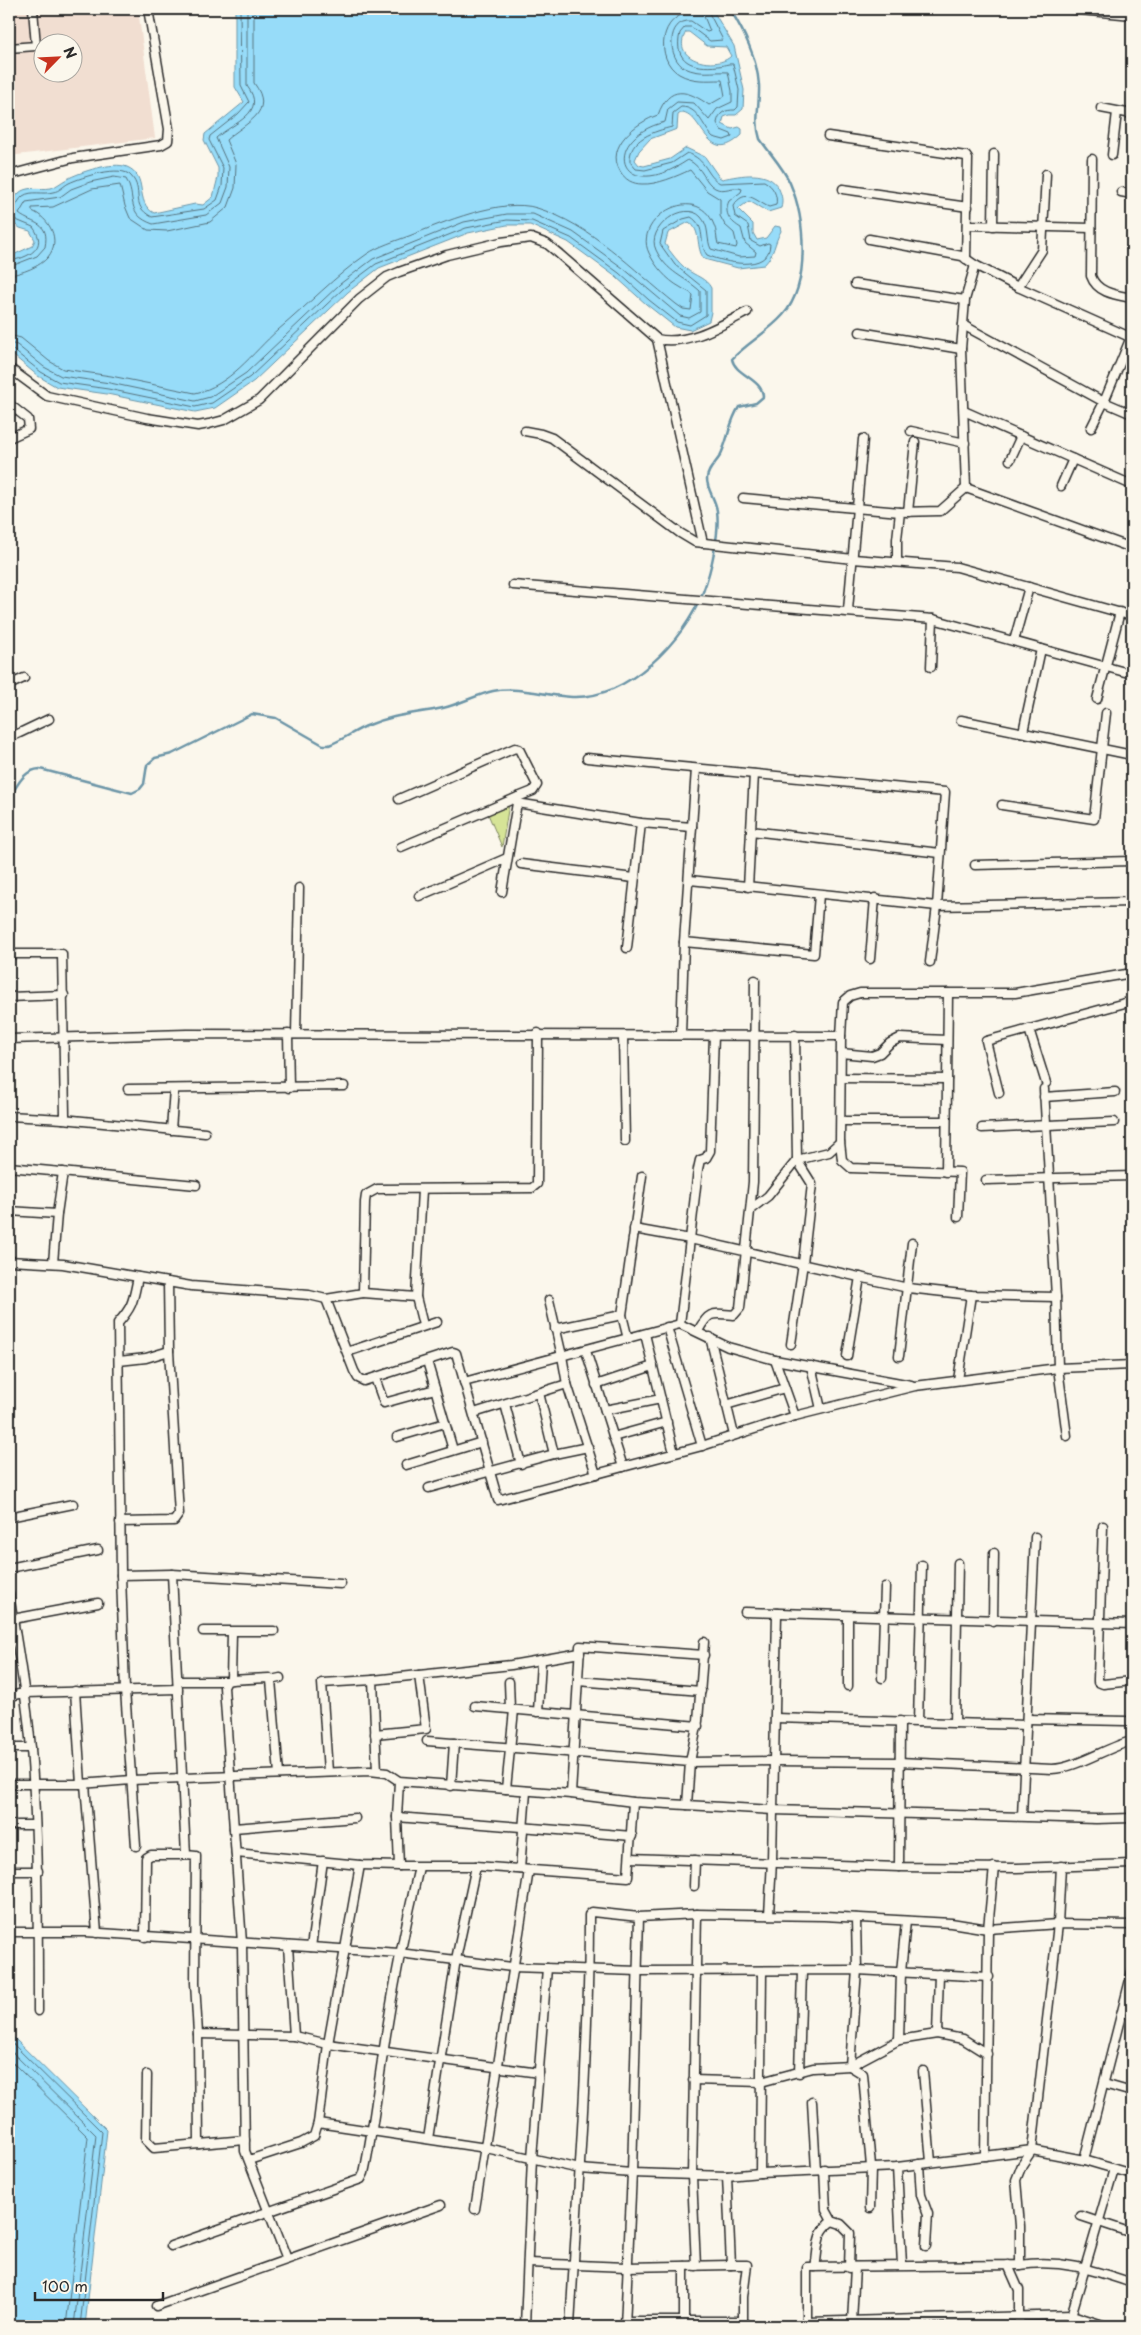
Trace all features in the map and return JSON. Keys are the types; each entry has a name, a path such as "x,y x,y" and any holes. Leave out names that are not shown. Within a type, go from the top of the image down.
{"street":[{"path":"9,48 36,46 33,9"},
{"path":"9,174 73,158 161,145 168,141 169,129 148,9"},
{"path":"1070,9 1132,15"},
{"path":"1101,108 1132,114"},
{"path":"1112,155 1117,112"},
{"path":"828,136 964,155 968,159 966,260"},
{"path":"993,226 994,154"},
{"path":"1092,159 1091,276 1094,284 1099,288 1132,298"},
{"path":"1018,287 1042,250 1046,174"},
{"path":"843,189 968,207"},
{"path":"1121,192 1132,194"},
{"path":"967,225 1091,228"},
{"path":"9,368 47,396 148,418 198,426 208,424 224,420 259,400 359,299 387,277 447,255 501,242 531,238 547,244 657,339 667,340 704,334 747,312"},
{"path":"869,239 962,256 975,265 1018,287 1132,338 1091,428"},
{"path":"743,498 904,512 940,511 966,488 961,349 965,300 975,265"},
{"path":"855,284 965,300"},
{"path":"963,325 1104,402 1132,414"},
{"path":"860,332 961,349"},
{"path":"657,339 703,544"},
{"path":"9,404 28,419 29,429 9,438"},
{"path":"964,410 1132,485"},
{"path":"525,431 552,438 680,533 703,544 957,567 1132,616"},
{"path":"910,431 965,443"},
{"path":"1010,460 1021,436"},
{"path":"848,610 863,439"},
{"path":"897,562 897,539 904,512 915,442"},
{"path":"1061,486 1073,459"},
{"path":"966,488 1132,548"},
{"path":"513,585 709,602 848,610 933,619 1132,674"},
{"path":"1014,641 1029,587"},
{"path":"1097,699 1120,612"},
{"path":"931,667 933,619"},
{"path":"1023,732 1041,649"},
{"path":"9,685 24,678"},
{"path":"1002,805 1094,818 1100,749 1106,713"},
{"path":"9,738 49,718"},
{"path":"961,720 1132,755"},
{"path":"400,800 515,748 522,752 537,785 533,791 517,800 401,847"},
{"path":"587,758 945,792 937,906 930,962"},
{"path":"681,1035 684,942 690,880 696,769"},
{"path":"748,887 754,774"},
{"path":"517,800 641,823 692,826"},
{"path":"502,892 517,800"},
{"path":"626,948 641,823"},
{"path":"751,831 940,853"},
{"path":"419,896 507,858"},
{"path":"975,865 1132,860"},
{"path":"521,864 634,878"},
{"path":"690,880 937,906 1132,902"},
{"path":"289,1088 299,888"},
{"path":"684,942 814,954 819,894"},
{"path":"870,959 875,898"},
{"path":"9,954 62,954 65,1037 65,1116 62,1119"},
{"path":"958,1217 961,1174 851,1168 842,1160 840,1142 843,1002 850,996 860,993 1015,993 1132,973"},
{"path":"698,1332 704,1318 716,1313 734,1315 737,1312 751,1210 756,1035 755,980"},
{"path":"946,1172 948,993"},
{"path":"9,997 64,995"},
{"path":"999,1093 986,1040 1132,1001"},
{"path":"1029,1029 1044,1090 1056,1297 1058,1368 1067,1436"},
{"path":"363,1294 366,1195 377,1189 532,1188 537,1184 538,1033"},
{"path":"9,1039 187,1034 440,1036 538,1033 623,1036 841,1036"},
{"path":"680,1324 698,1169 700,1160 706,1158 710,1151 714,1035"},
{"path":"791,1344 812,1184 797,1160 795,1035"},
{"path":"623,1036 625,1141"},
{"path":"841,1052 872,1056 880,1053 890,1043 900,1038 947,1040"},
{"path":"842,1078 947,1079"},
{"path":"128,1089 174,1090 344,1086"},
{"path":"172,1130 174,1090"},
{"path":"1044,1090 1115,1092"},
{"path":"9,1116 62,1119 205,1133"},
{"path":"841,1121 946,1121"},
{"path":"982,1128 1114,1122"},
{"path":"751,1210 768,1196 797,1160 829,1152 840,1142"},
{"path":"9,1167 196,1185"},
{"path":"53,1263 63,1172"},
{"path":"628,1339 622,1315 642,1176"},
{"path":"986,1180 1132,1176"},
{"path":"422,1190 416,1296 423,1325"},
{"path":"9,1211 57,1214"},
{"path":"634,1229 803,1263 908,1288 971,1295 1056,1297"},
{"path":"899,1356 912,1243"},
{"path":"9,1260 53,1263 191,1286 326,1299 363,1294 416,1296"},
{"path":"136,1846 124,1690 118,1323 129,1312 138,1277"},
{"path":"847,1356 860,1277"},
{"path":"120,1522 174,1521 179,1514 169,1351 168,1282"},
{"path":"958,1380 971,1295"},
{"path":"326,1299 358,1378 364,1381 453,1352 456,1353 492,1472 498,1500 702,1446 794,1416 915,1386 1058,1368 1132,1365"},
{"path":"549,1300 567,1384 596,1474"},
{"path":"556,1329 622,1315"},
{"path":"347,1352 423,1325 438,1322"},
{"path":"464,1382 586,1351 680,1324 728,1347 775,1360 915,1386"},
{"path":"667,1327 702,1446"},
{"path":"645,1334 674,1453"},
{"path":"710,1337 734,1435"},
{"path":"119,1361 146,1358 169,1351"},
{"path":"586,1351 623,1467"},
{"path":"775,1360 794,1416"},
{"path":"427,1361 454,1450"},
{"path":"596,1385 653,1366"},
{"path":"811,1366 822,1409"},
{"path":"375,1378 384,1403 435,1389"},
{"path":"474,1413 567,1384"},
{"path":"726,1405 786,1388"},
{"path":"539,1393 554,1454"},
{"path":"605,1410 662,1399"},
{"path":"505,1404 521,1464"},
{"path":"613,1437 667,1422"},
{"path":"397,1437 445,1423"},
{"path":"406,1465 482,1442"},
{"path":"429,1488 554,1454 588,1447"},
{"path":"9,1517 73,1504"},
{"path":"1103,1526 1098,1682 1103,1684 1132,1681 1132,1673"},
{"path":"1022,1816 1035,1537"},
{"path":"9,1568 98,1550"},
{"path":"992,1621 994,1553"},
{"path":"955,1723 958,1563"},
{"path":"918,1722 922,1565"},
{"path":"121,1575 172,1574 340,1584"},
{"path":"172,1574 186,1855"},
{"path":"882,1678 885,1587"},
{"path":"9,1594 10,1610 25,1692 31,1748 38,1871 38,2011"},
{"path":"13,1619 98,1603"},
{"path":"745,1612 1031,1623 1132,1624"},
{"path":"769,1915 772,1861 777,1613"},
{"path":"848,1616 848,1686"},
{"path":"203,1631 274,1631"},
{"path":"232,1632 229,1680 224,1687 242,1943 245,2151 287,2259"},
{"path":"687,1805 690,1762 698,1726 704,1642"},
{"path":"571,1794 580,1646 704,1654"},
{"path":"9,1655 18,1653"},
{"path":"328,1772 322,1684 540,1661 580,1653"},
{"path":"538,1712 540,1661"},
{"path":"375,1734 426,1730 419,1675"},
{"path":"9,1696 25,1692 124,1690 229,1680 269,1678 271,1680 280,1678"},
{"path":"271,1680 279,1774"},
{"path":"373,1680 377,1771"},
{"path":"578,1681 701,1690"},
{"path":"506,1789 511,1746 512,1710 509,1682"},
{"path":"75,1691 97,1933"},
{"path":"475,1706 698,1726"},
{"path":"775,1718 955,1723 1126,1721"},
{"path":"899,1867 900,1721"},
{"path":"428,1741 511,1746 690,1762 899,1762 1060,1768 1132,1740"},
{"path":"451,1786 454,1743"},
{"path":"9,1748 31,1748"},
{"path":"9,1784 83,1784 131,1780 377,1771 387,1773 399,1781 571,1794 633,1802 773,1810 1132,1818"},
{"path":"399,1781 397,1817 399,1866"},
{"path":"520,1869 526,1792"},
{"path":"236,1853 360,1865 476,1866 628,1877 633,1802"},
{"path":"397,1817 632,1836"},
{"path":"234,1828 355,1818"},
{"path":"9,1825 35,1825"},
{"path":"145,1937 146,1858 151,1855 196,1856 200,2144"},
{"path":"630,1858 772,1861 899,1867 1132,1864"},
{"path":"694,1886 695,1860"},
{"path":"311,1947 324,1861"},
{"path":"249,2160 301,2143 314,2136 318,2123 328,2044 360,1865"},
{"path":"428,2139 456,1960 476,1866"},
{"path":"1020,2265 1020,2226 1016,2180 1022,2165 1032,2150 1058,1924 1061,1866"},
{"path":"171,2246 361,2179 373,2131 383,2050 399,1953 419,1867"},
{"path":"985,2156 989,1977 988,1929 994,1867"},
{"path":"475,2209 486,2148 512,1967 529,1870"},
{"path":"9,1871 38,1871"},
{"path":"570,2326 580,2169 589,1969 589,1915 594,1912 639,1917 697,1914 856,1918 951,1924 988,1929 1058,1924 1132,1925"},
{"path":"696,2266 692,2176 697,1914"},
{"path":"529,2263 626,2267 747,2265 743,2297 743,2324 624,2324 626,2267 632,2173 639,1917"},
{"path":"850,2066 856,1970 856,1918"},
{"path":"900,2040 901,1972 906,1921"},
{"path":"9,1932 97,1933 399,1953 512,1967 639,1971 856,1970 989,1977"},
{"path":"288,1946 294,2036"},
{"path":"525,2326 532,2158 547,1968"},
{"path":"760,2172 762,1971"},
{"path":"799,2073 802,1971"},
{"path":"1084,2160 1128,2004 1132,1972"},
{"path":"937,2034 939,1974"},
{"path":"198,2034 294,2036 328,2044 442,2058 539,2073"},
{"path":"693,2080 761,2082 813,2068 850,2066 900,2040 937,2034 962,2039 987,2054"},
{"path":"850,2066 863,2074 871,2167 870,2208"},
{"path":"923,2071 931,2162"},
{"path":"147,2074 146,2140 148,2144 154,2148 245,2140"},
{"path":"1104,2084 1132,2092"},
{"path":"812,2102 826,2210 832,2220 842,2224 850,2233 852,2322"},
{"path":"318,2123 486,2148 580,2169 632,2173 727,2176 760,2172 897,2166 1032,2150 1084,2160 1132,2174"},
{"path":"919,2164 922,2195 928,2214 926,2246"},
{"path":"897,2166 902,2265"},
{"path":"1068,2326 1114,2169"},
{"path":"727,2176 731,2265"},
{"path":"156,2306 441,2205"},
{"path":"1081,2216 1132,2233"},
{"path":"815,2268 819,2236 824,2227 832,2220"},
{"path":"1106,2326 1072,2315 866,2324 852,2322 807,2324 807,2267 1020,2265 1043,2262 1086,2268 1132,2283"},
{"path":"1008,2265 1019,2290 1019,2326"},
{"path":"684,2266 684,2324"}],"shaded area":[{"path":"9,9 138,9 155,138 9,156"}],"green space":[{"path":"509,804 502,847 488,814"}],"water":[{"path":"235,9 712,9 734,46 744,90 743,109 736,115 724,117 722,124 732,129 739,127 742,129 742,135 730,144 721,146 713,143 689,115 682,112 678,115 677,129 650,139 639,151 635,160 639,165 644,166 670,159 686,148 705,157 722,179 746,175 769,178 779,189 782,198 781,208 768,212 749,201 738,209 753,224 753,233 757,240 766,238 775,226 780,227 781,231 770,257 764,265 738,268 704,259 701,254 696,230 689,222 668,233 665,244 672,254 686,269 703,279 711,288 709,321 690,330 675,327 616,277 568,242 530,225 507,225 468,233 379,268 348,292 254,381 215,408 195,412 107,394 57,387 38,376 9,352 9,257 32,246 35,240 30,231 20,228 11,222 9,211 13,201 21,191 33,188 51,188 73,176 114,165 127,167 134,171 138,176 144,202 154,213 195,204 203,205 213,197 218,177 218,168 204,140 205,134 244,102 235,87","holes":["686,32 689,32 707,46 726,47 731,56 716,63 706,63 689,56 684,50 682,42"]},
{"path":"9,2033 107,2130 85,2326 9,2326"}],"waterway":[{"path":"9,798 25,775 40,769 132,793 140,789 144,784 147,765 155,758 172,754 252,714 276,718 323,745 329,745 379,721 443,708 493,691 523,690 572,697 593,695 633,678 668,647 694,611 703,592 712,563 718,520 716,507 707,483 708,473 720,456 739,407 756,403 763,397 759,386 738,369 732,359 771,327 792,302 798,286 803,250 799,214 790,183 784,171 760,139 757,119 759,85 756,65 745,36 730,9"}]}
